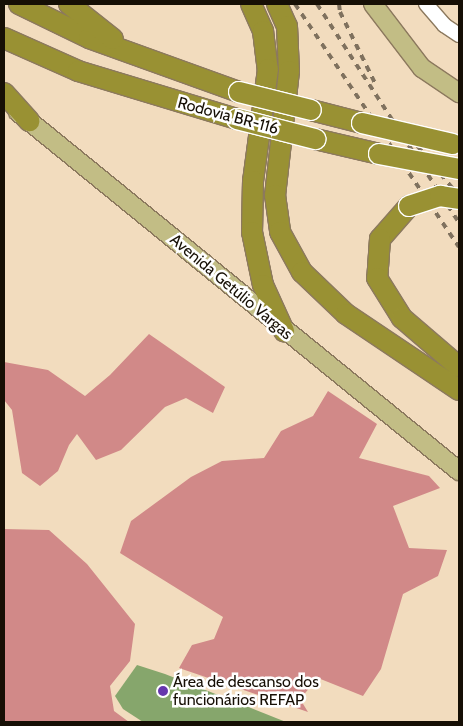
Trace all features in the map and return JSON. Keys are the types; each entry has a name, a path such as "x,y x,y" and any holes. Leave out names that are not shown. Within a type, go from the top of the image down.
{"highway":[{"name":"Rodovia BR-116","path":"19,4 89,38 239,92 456,145"},
{"path":"69,4 105,35 169,66"},
{"path":"251,4 263,31 268,69 253,181 252,232 263,286 284,331"},
{"path":"277,4 286,26 289,71 275,194 280,232 302,272 346,314 459,390"},
{"name":"Rodovia BR-116","path":"4,38 78,71 237,119 379,154 459,169"},
{"path":"4,93 29,121"},
{"path":"459,199 440,196 409,206 380,239 377,278 402,318 459,367"}],"main road":[{"path":"373,4 422,68 459,92"},
{"name":"Avenida Getúlio Vargas","path":"4,100 284,331 459,471"}],"street":[{"path":"426,4 444,25 459,35"}],"shaded area":[{"path":"149,334 225,387 213,413 186,398 165,407 121,450 96,460 77,434 69,445 58,471 40,486 22,473 12,410 4,400 4,362 48,370 85,396 110,375"},
{"path":"328,391 377,424 359,458 429,476 440,488 393,506 409,548 447,550 438,576 403,594 381,669 363,696 318,678 300,699 308,712 179,668 192,645 214,639 223,617 120,553 131,521 191,477 222,461 264,458 281,431 313,416"},
{"path":"4,529 49,530 87,564 135,624 130,661 110,686 114,711 129,722 4,722"},
{"name":"Área de descanso dos funcionários REFAP","path":"137,665 165,674 286,722 143,722 123,709 115,696"}],"railway":[{"path":"295,4 459,247"},
{"path":"317,4 459,223"},
{"path":"339,4 340,12 375,83"},
{"path":"410,137 459,196"}],"place":[{"name":"Área de descanso dos funcionários REFAP","path":"163,691"}]}
